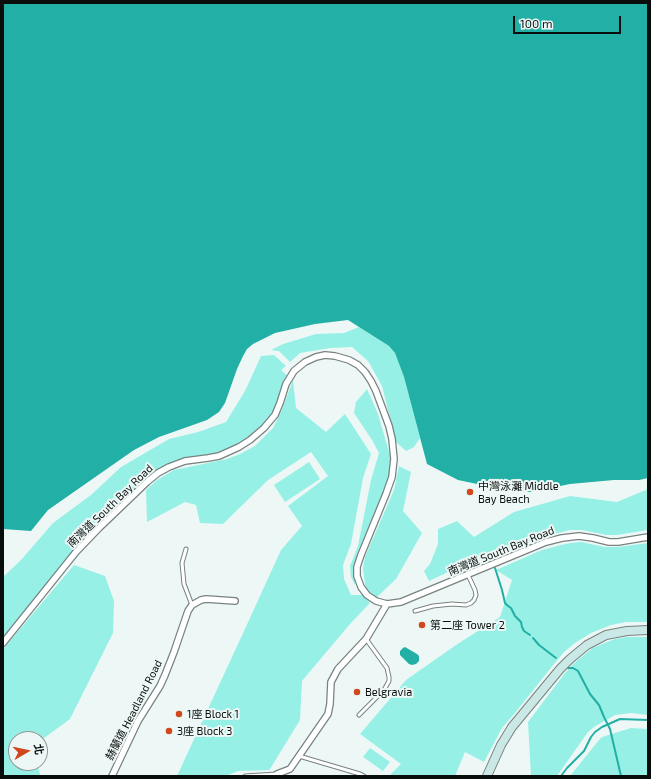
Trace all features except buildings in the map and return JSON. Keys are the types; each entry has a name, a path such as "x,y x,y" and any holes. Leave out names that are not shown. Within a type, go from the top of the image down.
{"main road":[{"path":"487,776 501,745 512,727 570,659 587,645 606,636 627,630 648,630"}],"street":[{"name":"南灣道 South Bay Road","path":"3,643 76,552 147,482 169,467 185,461 219,456 250,440 264,428 275,415 286,384 294,371 311,359 325,355 350,360 365,372 373,384 391,433 394,452 392,477 360,555 357,572 358,581 365,592 376,601 388,604 401,602 546,542 562,538 579,536 609,542 618,542 648,537"},
{"path":"192,605 206,599 235,600"},
{"path":"277,774 290,769 328,714 331,682 338,669 366,639 388,604"},
{"name":"赫蘭道 Headland Road","path":"112,776 138,721 160,686 188,610 192,605"}],"lane":[{"path":"186,549 182,563 184,584 192,605"},
{"path":"414,611 433,606 452,604 466,605 471,603 476,595 468,575"},
{"path":"359,715 384,690 389,682 387,668 366,639"},
{"path":"299,756 364,776"},
{"path":"245,776 277,774"}],"shaded area":[{"path":"3,3 648,3 648,478 639,480 614,480 570,484 531,492 506,490 458,480 427,464 404,377 395,353 389,346 348,320 315,324 275,333 253,344 247,349 243,356 225,403 219,412 207,420 159,437 134,450 48,510 31,531 3,529"},
{"path":"359,327 389,346 395,353 404,377 420,438 414,447 406,451 396,442 382,386 368,361 352,347 330,348 300,353 290,362 279,351 271,350 283,344 316,334 344,333"},
{"path":"274,355 286,366 281,370 289,377 273,419 238,449 182,463 165,469 94,532 3,640 3,577 21,560 53,523 91,495 121,467 169,439 198,432 226,422 245,391 261,356"},
{"path":"293,380 296,408 326,432 345,414 371,454 363,478 351,544 343,565 344,579 351,595 364,595 370,603 350,624 302,681 300,720 269,770 238,771 226,776 177,776 281,550 302,526 288,506 328,476 311,452 268,480 223,524 200,523 196,505 185,502 147,522 146,490 157,480 174,470 227,459 255,446 273,428 281,412"},
{"path":"367,389 378,414 392,462 386,487 357,554 355,585 351,577 350,566 358,546 371,480 379,453 354,413 356,402"},
{"path":"309,462 320,479 285,502 274,485"},
{"path":"399,466 411,472 403,511 422,533 396,579 376,598 367,589 363,568 365,557 394,490"},
{"path":"648,489 648,530 617,535 606,535 582,530 570,530 538,538 483,561 478,558 429,581 424,571 430,564 438,544 438,529 457,521 474,537 514,512 570,496 617,502"},
{"path":"581,542 605,547 618,547 648,543 648,622 626,622 611,625 591,633 564,652 502,728 484,762 465,752 455,776 389,776 401,764 360,734 406,680 456,645 500,617 512,580 496,570 542,550"},
{"path":"74,565 105,576 114,601 113,633 70,719 48,735 48,731 8,731 8,771 39,771 40,776 3,776 3,649"},
{"path":"627,637 648,637 648,715 631,713 615,715 588,732 557,776 531,776 528,722 574,663 593,648 615,639"},
{"path":"405,647 419,656 419,661 416,664 409,664 400,655 400,651"},
{"path":"631,728 648,729 648,776 570,776 602,737"},
{"path":"370,748 390,762 383,771 363,757"}],"waterway":[{"path":"495,568 505,603 511,608 515,616 521,622 524,631 530,635"},
{"path":"533,638 539,645 556,658"},
{"path":"568,668 573,668 578,671 590,694 599,705 610,729 621,776"},
{"path":"561,776 584,751 595,732 602,727 620,719 648,720"}],"place":[{"name":"中灣泳灘 Middle Bay Beach","path":"470,492"},
{"name":"第二座 Tower 2","path":"422,625"},
{"name":"Belgravia","path":"357,692"},
{"name":"1座 Block 1","path":"179,714"},
{"name":"3座 Block 3","path":"169,731"}]}
